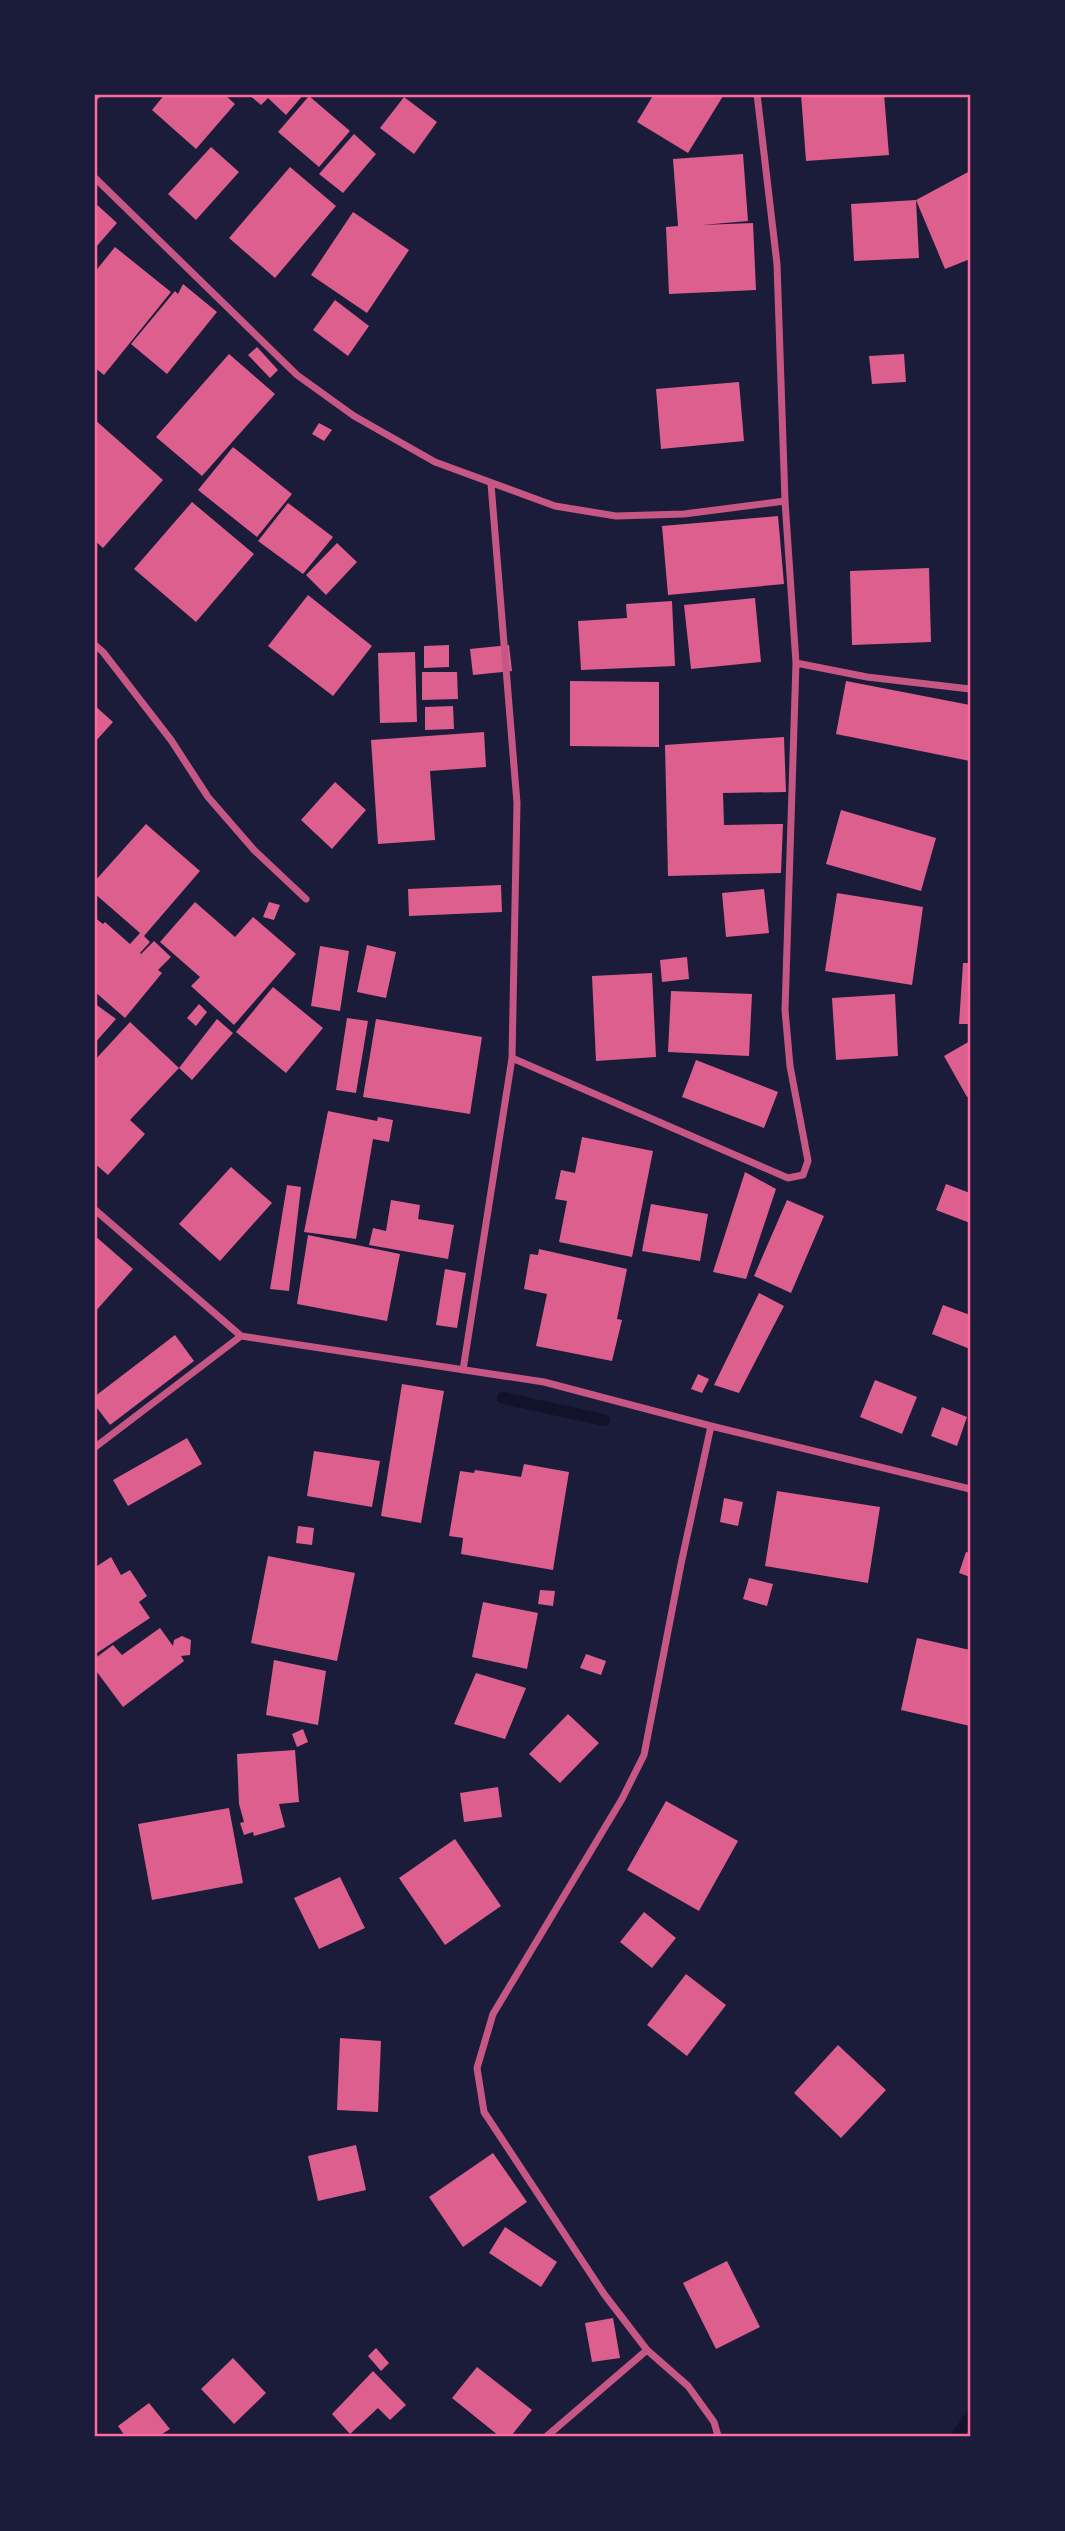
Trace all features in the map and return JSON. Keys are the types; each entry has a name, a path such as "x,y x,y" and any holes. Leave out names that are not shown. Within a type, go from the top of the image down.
{"street":[{"path":"94,99 98,94"},
{"path":"512,1058 788,1178 803,1175 808,1161 790,1066 785,1010 796,663 785,501 777,264 757,94"},
{"path":"94,177 297,375 366,423 435,462 555,506 616,516 684,514 785,501"},
{"path":"463,1370 512,1058 517,803 491,484"},
{"path":"94,644 171,740 208,797 254,850 306,899"},
{"path":"796,663 867,677 971,689"},
{"path":"94,1209 241,1336 544,1382 971,1489"},
{"path":"94,1448 241,1336"},
{"path":"711,1426 643,1755 622,1799 493,2014 477,2068 484,2112 604,2294 647,2350 688,2386 714,2422 718,2437"},
{"path":"547,2437 647,2350"}],"building":[{"path":"165,94 224,94 235,104 196,149 152,110"},
{"path":"248,94 304,94 286,115 268,98 261,105"},
{"path":"654,94 723,96 688,153 637,122"},
{"path":"801,94 884,94 889,155 806,161"},
{"path":"309,96 350,131 319,167 278,132"},
{"path":"404,97 437,122 414,154 380,128"},
{"path":"354,134 376,154 343,193 319,174"},
{"path":"211,147 239,172 196,220 168,194"},
{"path":"743,154 748,221 702,225 753,223 756,290 669,294 666,227 678,226 673,159"},
{"path":"290,167 336,206 275,278 229,238"},
{"path":"970,171 970,259 945,269 916,200"},
{"path":"916,200 919,258 854,261 851,204"},
{"path":"94,202 117,223 96,247 94,245"},
{"path":"353,212 409,250 367,313 311,275"},
{"path":"115,247 171,292 104,375 94,367 94,273"},
{"path":"183,284 217,312 167,374 131,344 175,291 178,294"},
{"path":"335,300 369,326 348,356 313,330"},
{"path":"257,347 278,370 270,378 248,355"},
{"path":"229,354 275,394 202,476 156,437"},
{"path":"904,354 906,382 872,384 869,356"},
{"path":"739,382 744,441 661,449 656,389"},
{"path":"94,419 163,480 103,548 94,540"},
{"path":"319,423 332,430 324,441 312,434"},
{"path":"233,447 292,494 257,537 198,490"},
{"path":"192,502 254,554 196,622 134,569"},
{"path":"288,503 333,537 303,574 258,541"},
{"path":"778,516 784,584 668,595 662,526"},
{"path":"337,543 357,562 326,595 306,575"},
{"path":"929,568 931,642 852,645 850,571"},
{"path":"308,595 372,646 333,696 268,646"},
{"path":"755,598 761,662 691,669 684,605"},
{"path":"672,601 675,666 581,670 578,621 627,618 626,604"},
{"path":"449,645 449,667 424,668 424,646"},
{"path":"509,645 512,671 473,675 470,649"},
{"path":"415,652 417,722 380,723 378,653"},
{"path":"422,672 457,672 458,699 422,700"},
{"path":"570,681 659,682 659,747 570,746"},
{"path":"846,681 970,705 970,761 836,734"},
{"path":"94,705 113,722 94,743"},
{"path":"453,706 454,729 425,730 425,707"},
{"path":"484,732 486,767 430,771 435,840 378,844 371,740"},
{"path":"784,737 786,792 723,793 724,825 783,824 781,873 668,876 665,745"},
{"path":"335,782 366,810 332,849 301,820"},
{"path":"841,810 936,838 921,891 826,864"},
{"path":"146,824 200,871 144,936 150,942 141,954 154,941 171,957 158,970 162,973 125,1018 94,991 94,917 103,924 105,922 130,944 140,933 94,893 94,882"},
{"path":"501,885 502,912 409,916 408,889"},
{"path":"764,889 769,933 726,937 722,893"},
{"path":"837,893 923,907 912,985 825,971"},
{"path":"195,902 235,937 253,917 296,954 234,1025 191,986 200,977 160,942"},
{"path":"269,902 280,905 274,920 263,917"},
{"path":"367,945 396,952 386,998 357,992"},
{"path":"320,946 349,951 340,1011 311,1006"},
{"path":"687,957 689,979 662,982 660,960"},
{"path":"963,963 970,963 970,1024 959,1024"},
{"path":"652,973 656,1057 596,1061 592,976"},
{"path":"273,987 323,1028 286,1073 236,1032"},
{"path":"671,991 752,994 749,1056 668,1052"},
{"path":"895,994 898,1056 836,1060 832,998"},
{"path":"94,1003 116,1019 94,1044"},
{"path":"199,1004 207,1012 196,1026 187,1018"},
{"path":"347,1018 368,1021 356,1093 336,1090"},
{"path":"217,1019 233,1033 192,1080 179,1068"},
{"path":"376,1019 482,1037 470,1114 363,1097"},
{"path":"130,1022 179,1068 130,1120 145,1134 108,1175 94,1163 94,1061"},
{"path":"970,1041 970,1096 967,1097 944,1056"},
{"path":"696,1060 778,1092 764,1128 682,1097"},
{"path":"328,1111 377,1121 378,1117 393,1120 389,1142 373,1139 356,1239 304,1232"},
{"path":"582,1137 653,1151 632,1257 559,1242 567,1201 555,1199 561,1170 575,1173"},
{"path":"231,1167 272,1203 220,1261 179,1224"},
{"path":"745,1172 776,1189 746,1279 713,1272"},
{"path":"946,1184 970,1193 970,1223 936,1210"},
{"path":"287,1185 301,1187 289,1291 270,1289"},
{"path":"391,1200 420,1205 418,1219 454,1225 448,1259 369,1245 373,1228 386,1231"},
{"path":"787,1200 824,1216 791,1293 754,1276"},
{"path":"651,1204 708,1214 700,1261 642,1251"},
{"path":"94,1235 133,1269 94,1313"},
{"path":"308,1235 400,1254 387,1321 297,1304"},
{"path":"539,1249 627,1269 617,1319 622,1320 612,1361 536,1346 547,1294 524,1289 530,1254 538,1255"},
{"path":"445,1269 466,1273 457,1328 436,1325"},
{"path":"759,1293 784,1306 739,1393 714,1385"},
{"path":"943,1305 970,1315 970,1349 932,1334"},
{"path":"175,1335 194,1361 110,1425 94,1404 94,1397"},
{"path":"698,1374 709,1379 702,1393 691,1389"},
{"path":"875,1380 917,1397 902,1434 860,1417"},
{"path":"402,1384 444,1391 421,1523 381,1516"},
{"path":"942,1407 967,1417 957,1446 931,1436"},
{"path":"187,1438 202,1464 128,1506 113,1480"},
{"path":"314,1451 380,1461 372,1507 307,1496"},
{"path":"524,1464 569,1472 553,1570 461,1554 463,1538 449,1536 460,1471 474,1473 475,1470 521,1477"},
{"path":"777,1491 880,1507 868,1583 765,1566"},
{"path":"724,1498 743,1502 738,1526 720,1522"},
{"path":"298,1526 314,1528 312,1545 296,1543"},
{"path":"966,1552 970,1553 970,1577 959,1573"},
{"path":"268,1556 355,1573 337,1661 251,1643"},
{"path":"111,1557 121,1575 130,1570 147,1596 139,1602 150,1618 94,1655 94,1568"},
{"path":"749,1578 773,1584 767,1606 743,1599"},
{"path":"540,1590 555,1591 553,1606 538,1604"},
{"path":"483,1602 538,1613 527,1669 472,1657"},
{"path":"160,1628 173,1646 174,1640 182,1636 191,1640 190,1655 181,1656 184,1661 123,1707 94,1668 94,1659 113,1645 122,1655"},
{"path":"917,1638 970,1650 970,1726 901,1710"},
{"path":"586,1654 606,1661 601,1675 580,1668"},
{"path":"274,1660 326,1671 318,1725 266,1715"},
{"path":"476,1673 526,1688 505,1739 454,1724"},
{"path":"568,1714 599,1743 560,1783 529,1754"},
{"path":"303,1729 308,1742 297,1747 292,1734"},
{"path":"295,1750 299,1802 279,1804 285,1827 254,1836 253,1832 244,1835 240,1823 244,1822 239,1804 237,1754"},
{"path":"498,1787 502,1817 464,1822 460,1793"},
{"path":"666,1801 738,1841 699,1911 627,1870"},
{"path":"229,1808 243,1883 152,1900 138,1824"},
{"path":"455,1839 501,1906 445,1945 399,1878"},
{"path":"340,1877 365,1928 319,1949 294,1898"},
{"path":"644,1912 676,1938 652,1968 620,1942"},
{"path":"686,1974 726,2005 687,2056 647,2025"},
{"path":"340,2038 381,2041 378,2112 337,2110"},
{"path":"838,2045 886,2090 841,2138 794,2093"},
{"path":"356,2145 366,2190 318,2201 308,2156"},
{"path":"493,2153 527,2202 463,2247 429,2197"},
{"path":"505,2227 557,2262 541,2287 489,2253"},
{"path":"727,2261 760,2327 716,2349 683,2283"},
{"path":"613,2318 620,2358 592,2362 585,2323"},
{"path":"376,2348 389,2363 381,2371 368,2356"},
{"path":"233,2358 266,2393 234,2424 201,2389"},
{"path":"477,2367 532,2410 511,2436 499,2436 452,2398"},
{"path":"373,2371 406,2405 390,2420 378,2408 350,2434 332,2414"},
{"path":"149,2403 170,2429 159,2436 125,2436 118,2426"}],"waterway":[{"path":"503,1398 604,1420"},
{"path":"957,2436 970,2417"}]}
